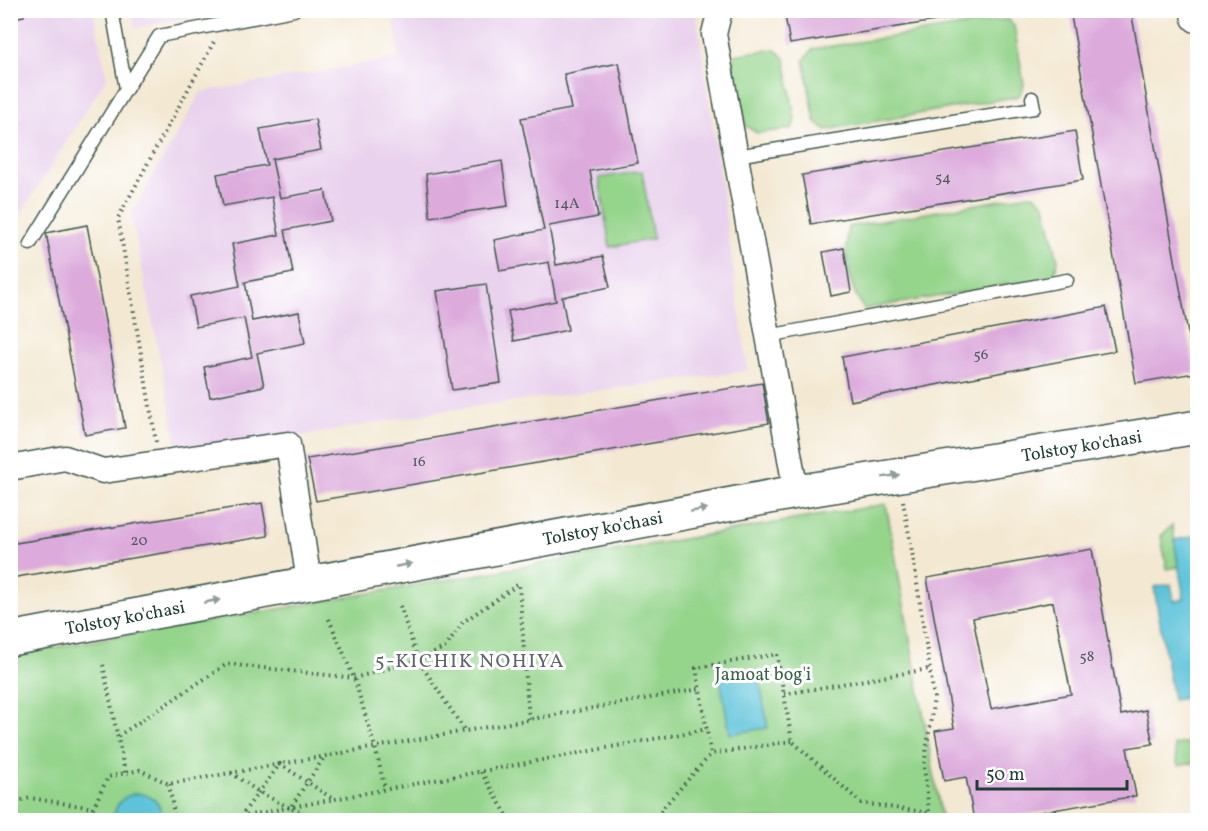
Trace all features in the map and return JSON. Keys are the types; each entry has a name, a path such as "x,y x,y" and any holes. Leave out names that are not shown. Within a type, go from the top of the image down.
{"street":[{"path":"720,10 714,34 796,492"},
{"path":"1197,10 1197,16"},
{"name":"Tolstoy ko'chasi","path":"10,639 796,492 1197,427"},
{"path":"10,468 65,458 103,471 288,444 309,582"}],"lane":[{"path":"112,10 126,89"},
{"path":"30,243 159,36 294,10"},
{"path":"736,156 1034,108 1032,99"},
{"path":"768,336 1067,280"}],"path":[{"path":"160,464 118,218 224,24"},
{"path":"898,475 914,557 934,698 924,766 930,820"},
{"path":"118,736 227,664 354,678 418,660 446,647 463,621 519,584 529,720"},
{"path":"400,606 418,660 465,731"},
{"path":"329,619 354,678 385,789"},
{"path":"711,754 696,668 777,654 792,741 861,803 929,813"},
{"path":"103,665 125,773"},
{"path":"784,694 929,669"},
{"path":"95,820 93,808 108,777 125,773 140,770 169,784 700,689"},
{"path":"223,820 707,729"},
{"path":"652,820 711,754 792,741"},
{"path":"290,808 326,756"},
{"path":"280,764 334,800"},
{"path":"240,817 280,764"},
{"path":"481,772 510,820"},
{"path":"231,773 259,792 290,808 322,820"},
{"path":"169,784 175,820"},
{"path":"10,803 30,798 93,808"}],"shaded area":[{"path":"131,10 224,11 135,28"},
{"path":"10,11 93,11 107,77 15,223 11,224"},
{"path":"393,11 696,11 748,371 448,410 180,458 131,214 201,92 399,58"}],"green space":[{"path":"1008,19 1014,26 1024,85 1019,96 826,130 815,121 804,60 813,49"},
{"path":"774,49 785,58 795,120 792,129 757,133 746,126 733,65 735,55"},
{"path":"642,171 653,239 610,247 599,178"},
{"path":"1034,194 1045,204 1058,261 1053,277 864,309 851,281 847,247 848,227"},
{"name":"Jamoat bog'i","path":"886,504 942,820 11,820 11,655"},
{"path":"1172,525 1179,567 1167,569 1161,536"},
{"path":"1194,742 1197,762 1178,766 1174,745"}],"water":[{"path":"1196,536 1197,696 1173,700 1154,587 1171,584 1174,601 1184,599 1174,540"},
{"path":"758,672 768,728 730,734 720,679"},
{"path":"137,793 156,801 162,814 162,820 114,820 115,810 120,802 127,796"}],"building":[{"path":"10,10 23,10 24,16 10,19"},
{"path":"784,10 992,10 992,12 790,44"},
{"path":"1070,10 1131,10 1195,373 1136,383"},
{"path":"619,63 638,163 590,171 598,217 549,226 556,265 603,256 610,287 562,297 568,330 514,341 508,311 556,301 549,262 500,271 494,240 544,230 521,118 571,109 564,74"},
{"path":"315,119 321,150 272,159 280,198 325,190 331,221 285,230 293,273 245,282 252,321 299,312 305,343 257,353 264,386 210,397 204,367 252,357 244,318 196,327 190,296 240,286 232,244 279,235 272,197 223,206 217,174 267,165 260,129"},
{"path":"1075,131 1083,180 811,224 802,175"},
{"path":"502,161 508,206 430,217 426,174"},
{"path":"87,225 125,428 85,435 46,233"},
{"path":"844,248 851,292 831,296 823,252"},
{"path":"486,284 501,383 452,390 437,291"},
{"path":"1106,307 1115,351 850,401 842,357"},
{"path":"762,383 769,423 316,501 307,459"},
{"path":"262,503 268,536 10,578 10,544"},
{"path":"1092,549 1121,715 1146,710 1153,744 1127,748 1136,796 994,820 974,820 966,777 944,781 935,731 954,728 927,578","holes":["1053,602 1071,694 991,709 973,618"]}],"district":[{"name":"5-KICHIK NOHIYA","path":"470,660"}]}
